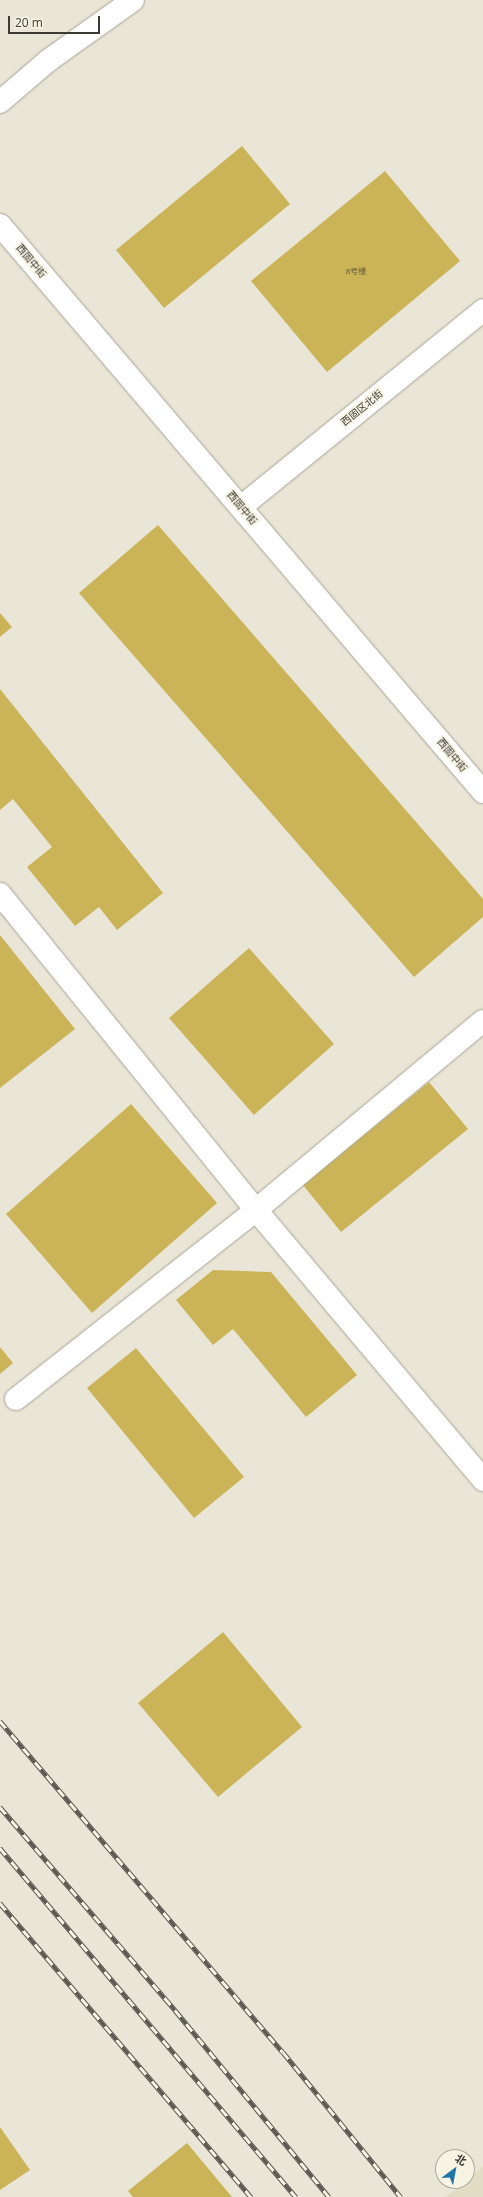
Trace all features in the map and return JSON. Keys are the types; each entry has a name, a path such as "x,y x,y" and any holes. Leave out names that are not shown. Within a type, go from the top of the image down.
{"street":[{"path":"0,102 49,60 133,0"},
{"name":"西固中街","path":"0,225 483,792"},
{"name":"西固区北街","path":"241,507 483,310"},
{"path":"0,894 256,1210 483,1480"},
{"path":"16,1399 256,1210 483,1021"}],"shaded area":[{"path":"483,2166 483,2197 445,2197 456,2189 475,2189 475,2174"}],"building":[{"path":"242,146 290,204 164,308 116,250"},
{"path":"385,171 460,261 327,372 251,281"},
{"path":"158,525 483,899 483,917 414,977 79,593"},
{"path":"0,613 12,627 0,637"},
{"path":"0,689 163,893 117,930 99,907 75,926 27,867 52,847 13,799 0,810"},
{"path":"0,935 75,1029 0,1088"},
{"path":"249,948 334,1044 254,1115 169,1018"},
{"path":"429,1082 468,1129 341,1232 303,1185"},
{"path":"131,1104 217,1203 92,1313 6,1214"},
{"path":"213,1270 271,1272 357,1375 306,1417 233,1329 213,1345 176,1300"},
{"path":"0,1347 13,1363 0,1374"},
{"path":"136,1348 244,1477 194,1518 87,1388"},
{"path":"223,1632 302,1727 218,1797 138,1703"},
{"path":"0,2127 30,2170 0,2190"},
{"path":"187,2143 232,2197 133,2197 128,2191"}],"railway":[{"path":"0,1721 283,2052 401,2197"},
{"path":"0,1807 175,2010 329,2197"},
{"path":"0,1848 296,2197"},
{"path":"0,1903 251,2197"}]}
